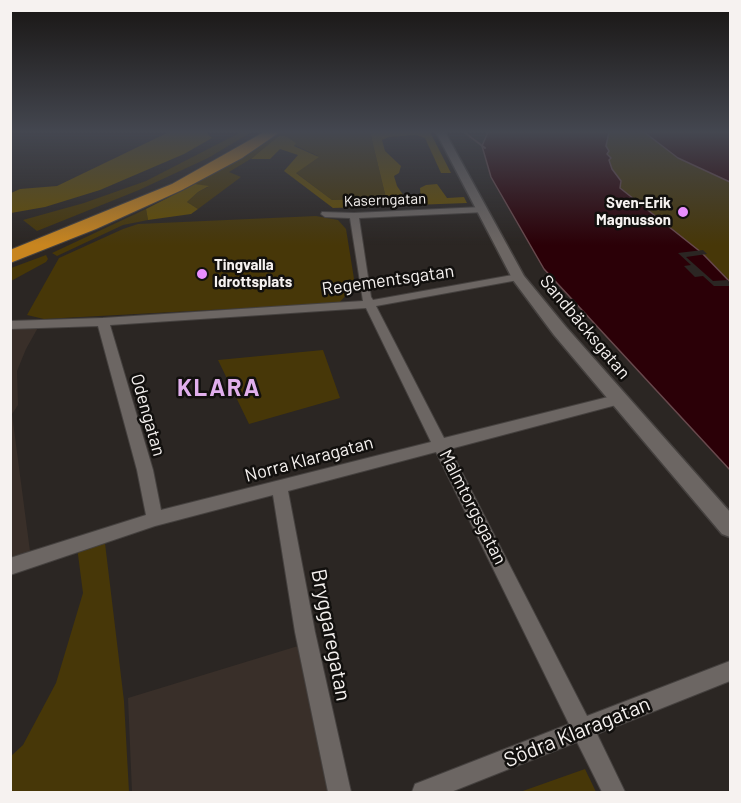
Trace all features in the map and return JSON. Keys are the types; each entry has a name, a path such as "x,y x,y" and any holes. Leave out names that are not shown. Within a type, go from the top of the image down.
{"highway":[{"path":"10,247 148,191 192,169"},
{"path":"10,257 109,218 212,169"},
{"path":"10,264 127,217 174,193 213,169"}],"street":[{"name":"Sandbäcksgatan","path":"460,169 518,277 560,331 730,527"},
{"name":"Kaserngatan","path":"325,214 354,216 482,210"},
{"name":"Malmtorgsgatan","path":"354,216 363,284 370,304 614,792"},
{"name":"Regementsgatan","path":"10,326 370,304 518,277"},
{"name":"Odengatan","path":"103,322 145,470 155,519"},
{"name":"Norra Klaragatan","path":"10,567 155,519 620,399"},
{"name":"Bryggaregatan","path":"279,487 305,632 339,792"},
{"name":"Södra Klaragatan","path":"423,792 730,670"}],"shaded area":[{"path":"91,169 148,169 100,190 45,207 11,213 11,193 20,189 57,186"},
{"path":"168,169 183,169 37,231 23,220 84,203 146,181"},
{"path":"219,169 233,169 229,172 241,177 198,209 187,202 208,187 195,184"},
{"path":"299,169 379,169 386,198 332,200 295,172"},
{"path":"301,169 296,173 332,200 386,198 379,169 400,169 394,176 397,186 408,202 421,201 420,188 437,184 447,198 464,197 467,203 333,208 284,171"},
{"path":"439,169 449,169 451,173 441,173"},
{"path":"489,169 612,169 621,181 620,188 702,253 730,282 730,470 544,269"},
{"path":"612,169 703,169 730,182 730,282 702,253 620,188 621,181"},
{"path":"703,169 730,169 730,182"},
{"path":"195,184 209,186 187,202 198,209 191,214 148,220 146,209"},
{"path":"146,209 148,220 123,225 57,256 52,253"},
{"name":"Tingvalla Idrottsplats","path":"316,216 338,220 346,229 355,285 339,303 44,319 27,315 59,258 123,229 138,224"},
{"path":"46,255 48,259 46,262 11,281 11,268"},
{"path":"11,323 40,324 17,371 18,405 12,414 31,559 11,567"},
{"path":"323,350 340,398 249,424 218,360"},
{"path":"104,535 124,701 129,792 11,792 10,757 23,745 56,683 83,593 77,547"},
{"path":"298,646 329,792 132,792 128,698"},
{"path":"585,769 596,792 520,792"}],"pier":[{"path":"703,250 707,254 686,257 713,281 728,280 730,286 714,286 703,276 695,277 684,266 691,265 678,253"}],"place":[{"name":"Sven-Erik Magnusson","path":"683,212"},
{"name":"Tingvalla Idrottsplats","path":"202,274"}],"district":[{"name":"KLARA","path":"219,388"}]}
